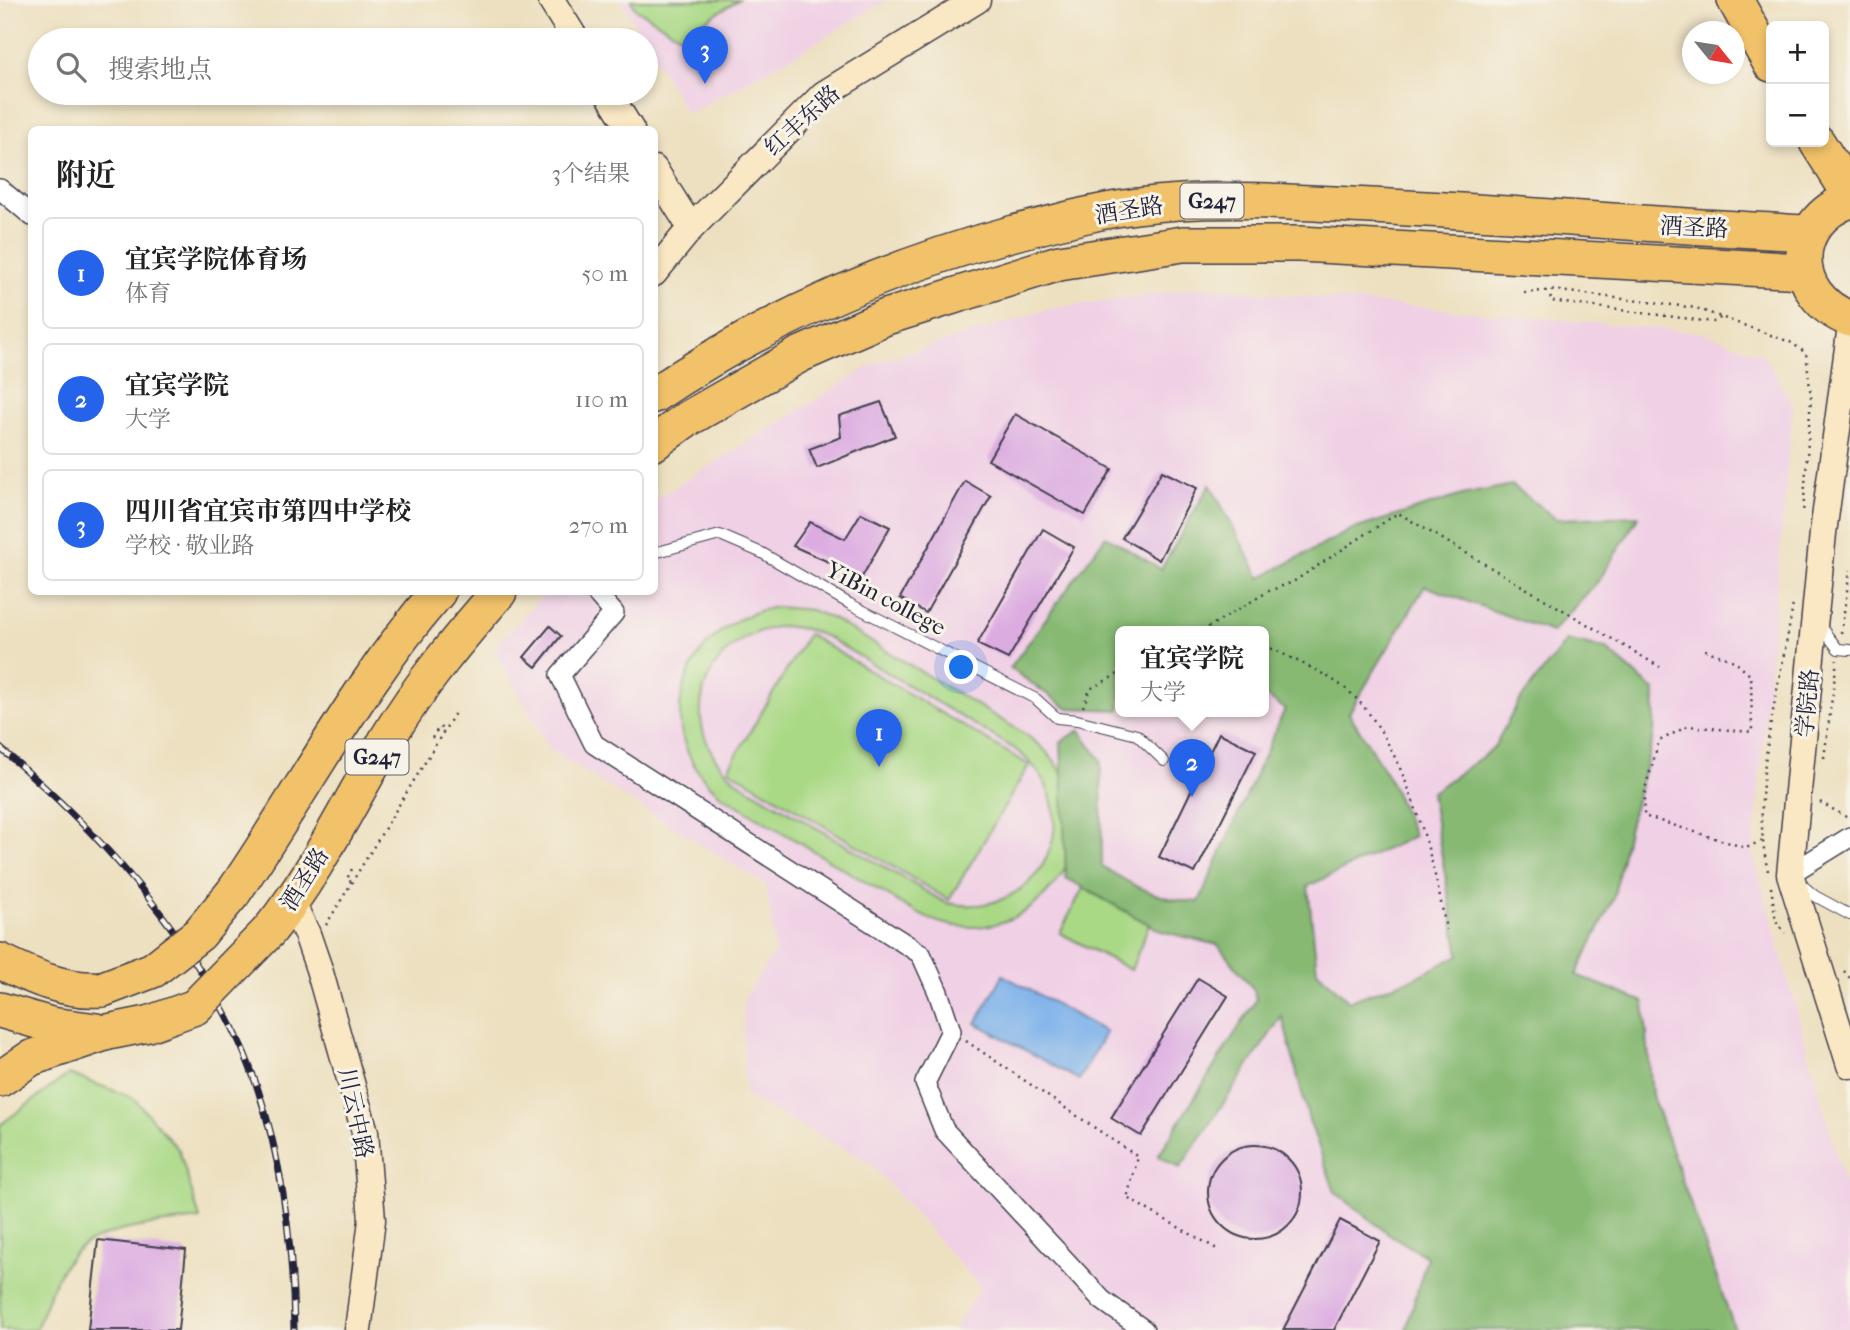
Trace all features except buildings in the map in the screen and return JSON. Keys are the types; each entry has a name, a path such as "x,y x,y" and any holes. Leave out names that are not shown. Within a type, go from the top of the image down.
{"highway":[{"path":"1735,0 1766,55"},
{"path":"1820,147 1850,194"},
{"path":"1850,200 1835,205 1820,217 1809,233 1804,252 1804,271 1810,288 1821,303 1850,319"},
{"name":"酒圣路","path":"658,392 715,354 799,310 879,275 957,248 1137,206 1216,201 1327,204 1809,233"},
{"name":"酒圣路","path":"658,440 684,421 799,355 886,317 1059,263 1183,244 1299,244 1804,271"},
{"name":"G247","path":"93,990 153,970 200,934 233,893 280,826 350,709 436,595"},
{"name":"酒圣路","path":"7,1013 77,1030 108,1032 148,1024 195,1007 237,968 292,903 391,733 439,660 496,595"},
{"path":"22,971 93,990"},
{"path":"7,1013 93,990"},
{"path":"0,1079 31,1058 108,1032"}],"street":[{"path":"551,0 568,28"},
{"name":"红丰东路","path":"658,267 691,228 824,94 977,0"},
{"path":"615,105 629,126"},
{"path":"658,175 691,228"},
{"path":"0,189 28,213"},
{"name":"学院路","path":"1850,333 1814,619 1790,874 1850,1065"},
{"path":"599,595 614,613 560,675 594,744 921,954 939,992 951,1031 925,1083 944,1130 1102,1300 1144,1330"},
{"path":"1790,874 1850,838"},
{"name":"川云中路","path":"292,903 311,946 365,1132 372,1220 358,1330"}],"lane":[{"name":"YiBin college","path":"658,552 720,534 762,553 850,604 1036,699 1057,719 1077,720 1137,735 1164,761"},
{"path":"1814,619 1838,649 1850,650"},
{"path":"1790,874 1815,896 1850,915"}],"path":[{"path":"1524,293 1552,290 1696,308 1790,342 1807,353 1811,397 1802,526"},
{"path":"1552,290 1550,301 1713,322 1722,317"},
{"path":"1210,626 1269,591 1293,582 1398,513 1660,667"},
{"path":"1824,759 1850,570"},
{"path":"1795,593 1770,725 1761,819 1776,921 1790,940 1809,938"},
{"path":"1269,649 1340,684 1367,709 1400,766 1440,891 1446,930"},
{"path":"1705,650 1734,661 1751,676 1752,732 1688,726 1659,741 1645,789 1644,816 1746,848 1763,840"},
{"path":"1077,720 1090,689 1115,676"},
{"path":"311,946 455,713"},
{"path":"432,738 439,727 445,730"},
{"path":"1818,801 1850,819"},
{"path":"352,883 347,879 353,867"},
{"path":"1843,970 1850,978"},
{"path":"951,1031 1138,1157 1127,1198 1217,1249"}],"shaded area":[{"path":"621,0 887,0 795,55 687,114 658,64 658,28 637,28"},
{"path":"1200,287 1704,333 1764,355 1793,405 1753,853 1850,1202 1850,1330 954,1330 980,1287 869,1162 745,1096 743,1001 775,951 766,885 551,751 494,649 542,595 658,595 658,498 873,364 1049,309"}],"green space":[{"path":"631,0 738,0 680,36 635,8"},
{"path":"1210,484 1260,578 1351,530 1462,495 1512,485 1556,519 1639,516 1599,580 1552,632 1425,586 1349,713 1389,778 1414,836 1308,886 1317,971 1349,1001 1417,977 1459,955 1431,793 1493,749 1518,703 1567,640 1606,649 1655,691 1654,735 1628,830 1613,900 1576,975 1644,1002 1652,1095 1735,1330 1406,1330 1427,1257 1389,1234 1335,1192 1309,1120 1282,1016 1180,1168 1158,1156 1256,1000 1254,990 1218,945 1161,931 1066,878 1061,742 1080,730 1101,760 1102,866 1148,892 1172,899 1199,902 1285,709 1269,698 1269,626 1115,626 1115,710 1067,708 1010,668 1106,536 1161,569"},
{"path":"776,607 811,610 833,619 1038,744 1056,763 1067,795 1069,857 1057,881 1033,906 1018,916 984,926 950,925 915,912 722,796 698,771 684,743 680,714 684,685 697,658 717,635 743,617","holes":["784,626 805,629 827,637 1015,749 1039,774 1052,801 1054,829 1047,856 1032,879 1009,896 980,905 946,903 743,785 720,765 706,741 701,716 704,691 714,668 731,648 754,634"]},
{"path":"808,634 1029,765 949,900 728,769"},
{"path":"1083,888 1149,924 1131,970 1060,933"},
{"path":"69,1074 134,1098 179,1150 200,1219 131,1228 82,1246 71,1256 60,1273 36,1330 0,1330 0,1125"}],"water":[{"path":"1003,975 1106,1032 1079,1080 976,1023"}],"railway":[{"path":"0,748 65,807 126,871 180,940 226,1015 258,1088 278,1168 290,1250 294,1330"}],"place":[{"name":"四川省宜宾市第四中学校","path":"705,84"},
{"name":"宜宾学院体育场","path":"879,767"},
{"name":"宜宾学院","path":"1192,797"}]}
